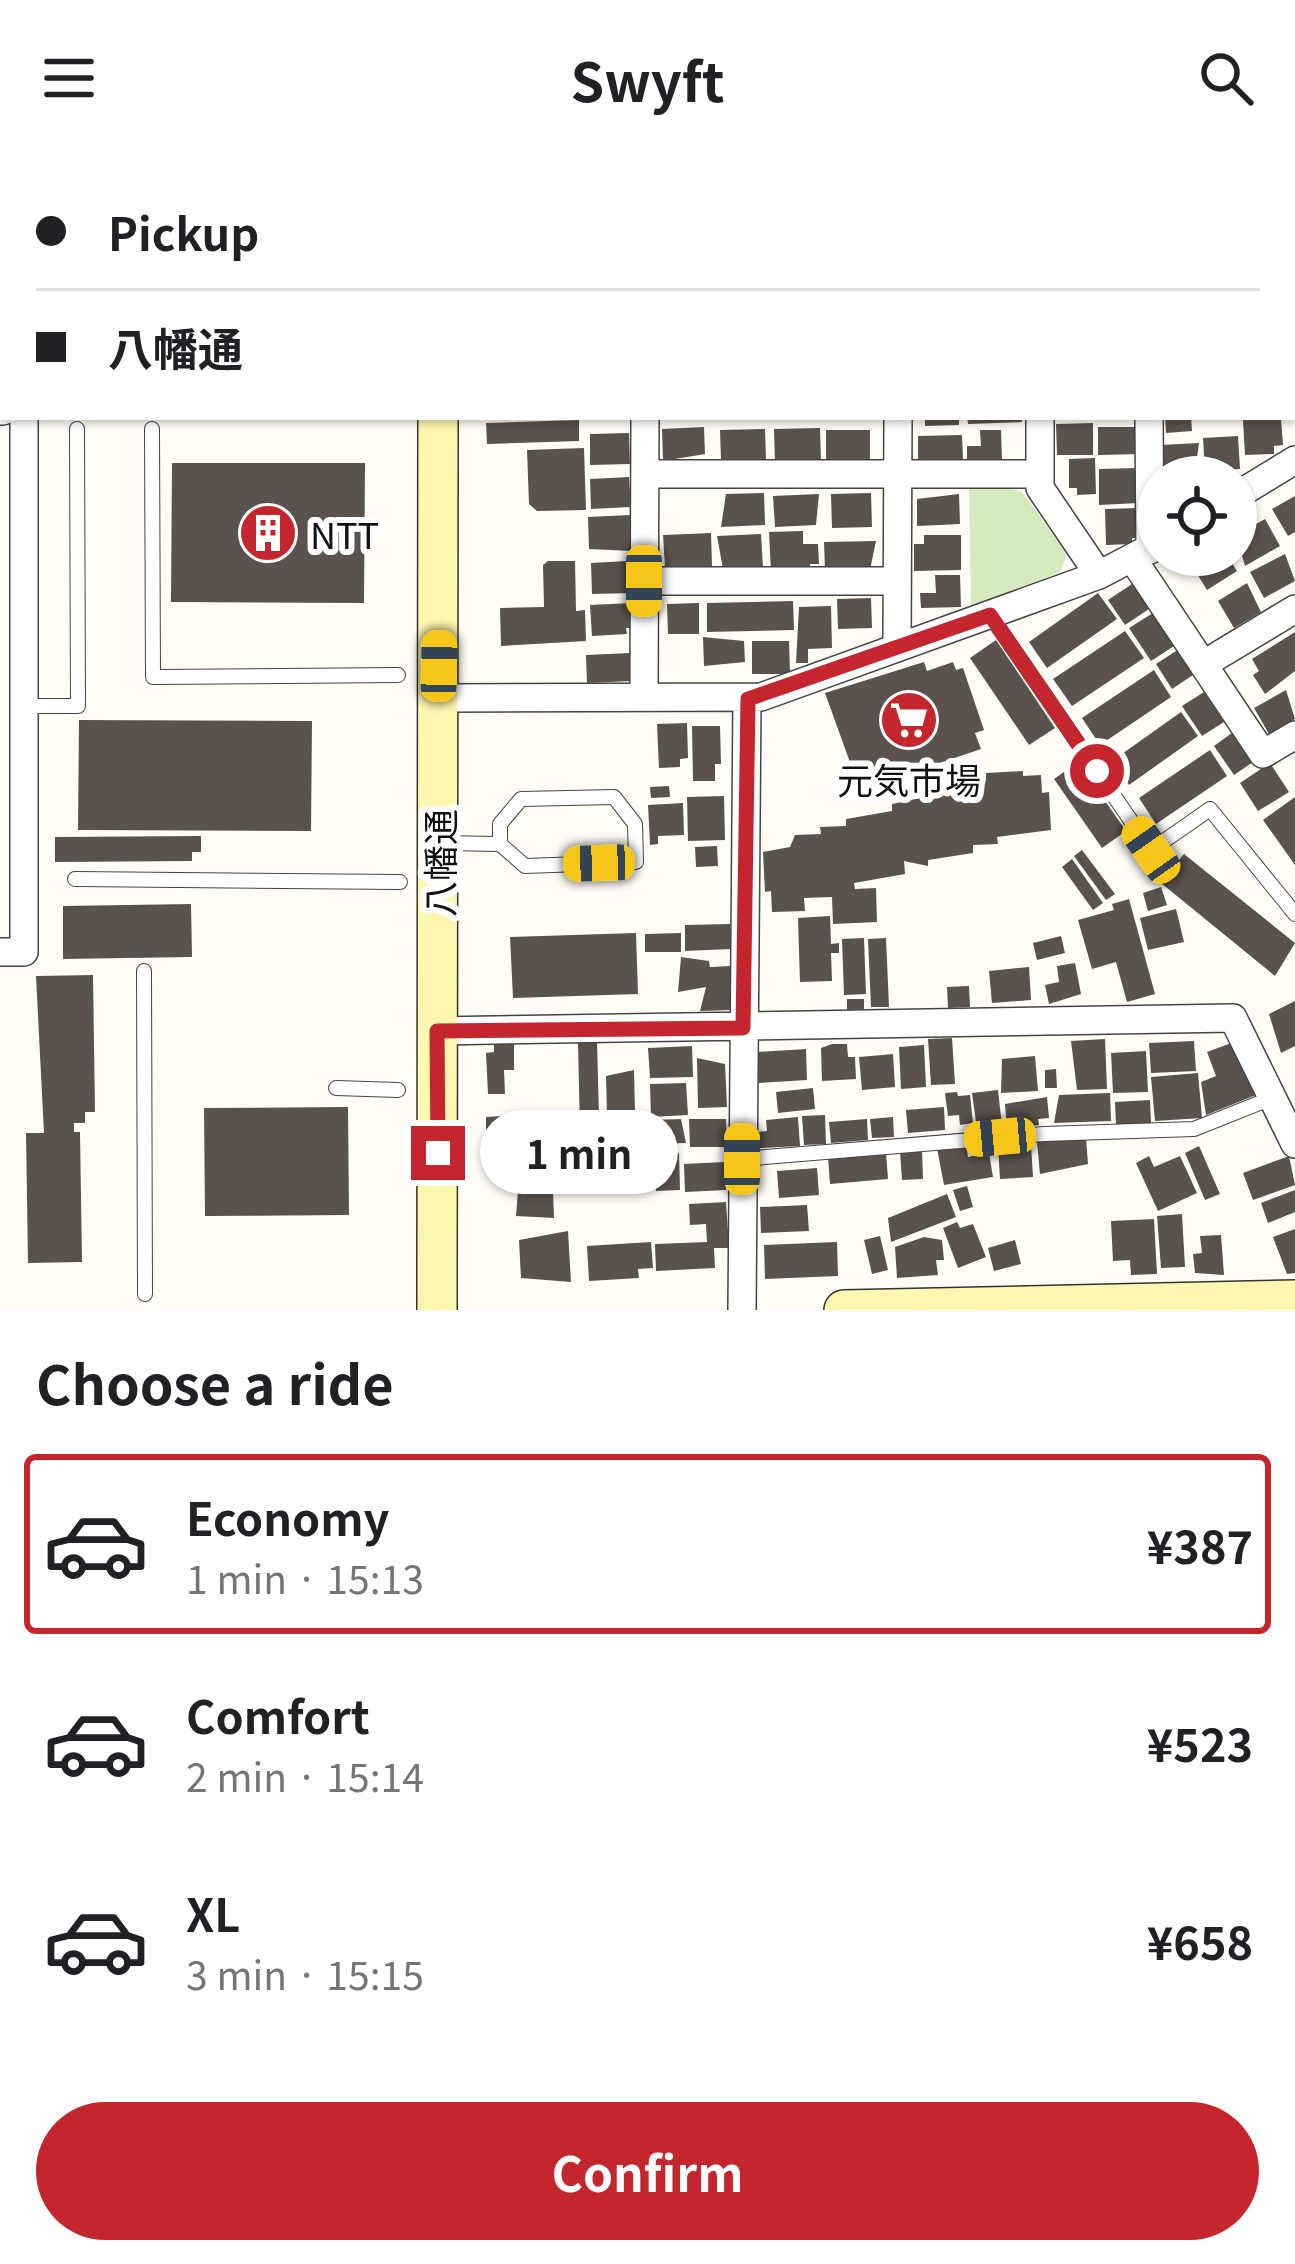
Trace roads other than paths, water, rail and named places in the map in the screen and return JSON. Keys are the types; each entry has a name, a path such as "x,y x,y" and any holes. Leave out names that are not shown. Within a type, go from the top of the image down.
{"street":[{"path":"0,952 24,952 12,493 24,420"},
{"name":"八幡通","path":"437,1310 438,420"},
{"path":"644,697 645,420"},
{"path":"897,648 898,420"},
{"path":"1040,420 1040,488 1099,574"},
{"path":"1148,456 1149,420"},
{"path":"1257,483 1295,460"},
{"path":"645,474 1040,474"},
{"path":"439,698 748,699 990,615 1137,556"},
{"path":"1160,576 1204,664 1263,754 1295,735"},
{"path":"644,581 896,581"},
{"path":"1204,664 1295,609"},
{"path":"742,1310 748,699"},
{"path":"437,1031 1233,1018 1295,1144"},
{"path":"844,1310 1164,1307 1295,1300"}],"lane":[{"path":"19,691 78,706 76,429"},
{"path":"152,429 153,677 398,675"},
{"path":"990,615 1151,850 1210,809 1295,914"},
{"path":"437,843 500,844 525,866 635,862 635,824 614,797 521,799 500,824 500,844"},
{"path":"75,880 400,882"},
{"path":"144,971 146,1294"},
{"path":"336,1088 398,1090"},
{"path":"742,1159 1043,1134 1194,1129 1272,1098"}],"place":[{"name":"NTT","path":"268,533"},
{"name":"元気市場","path":"909,720"}]}
